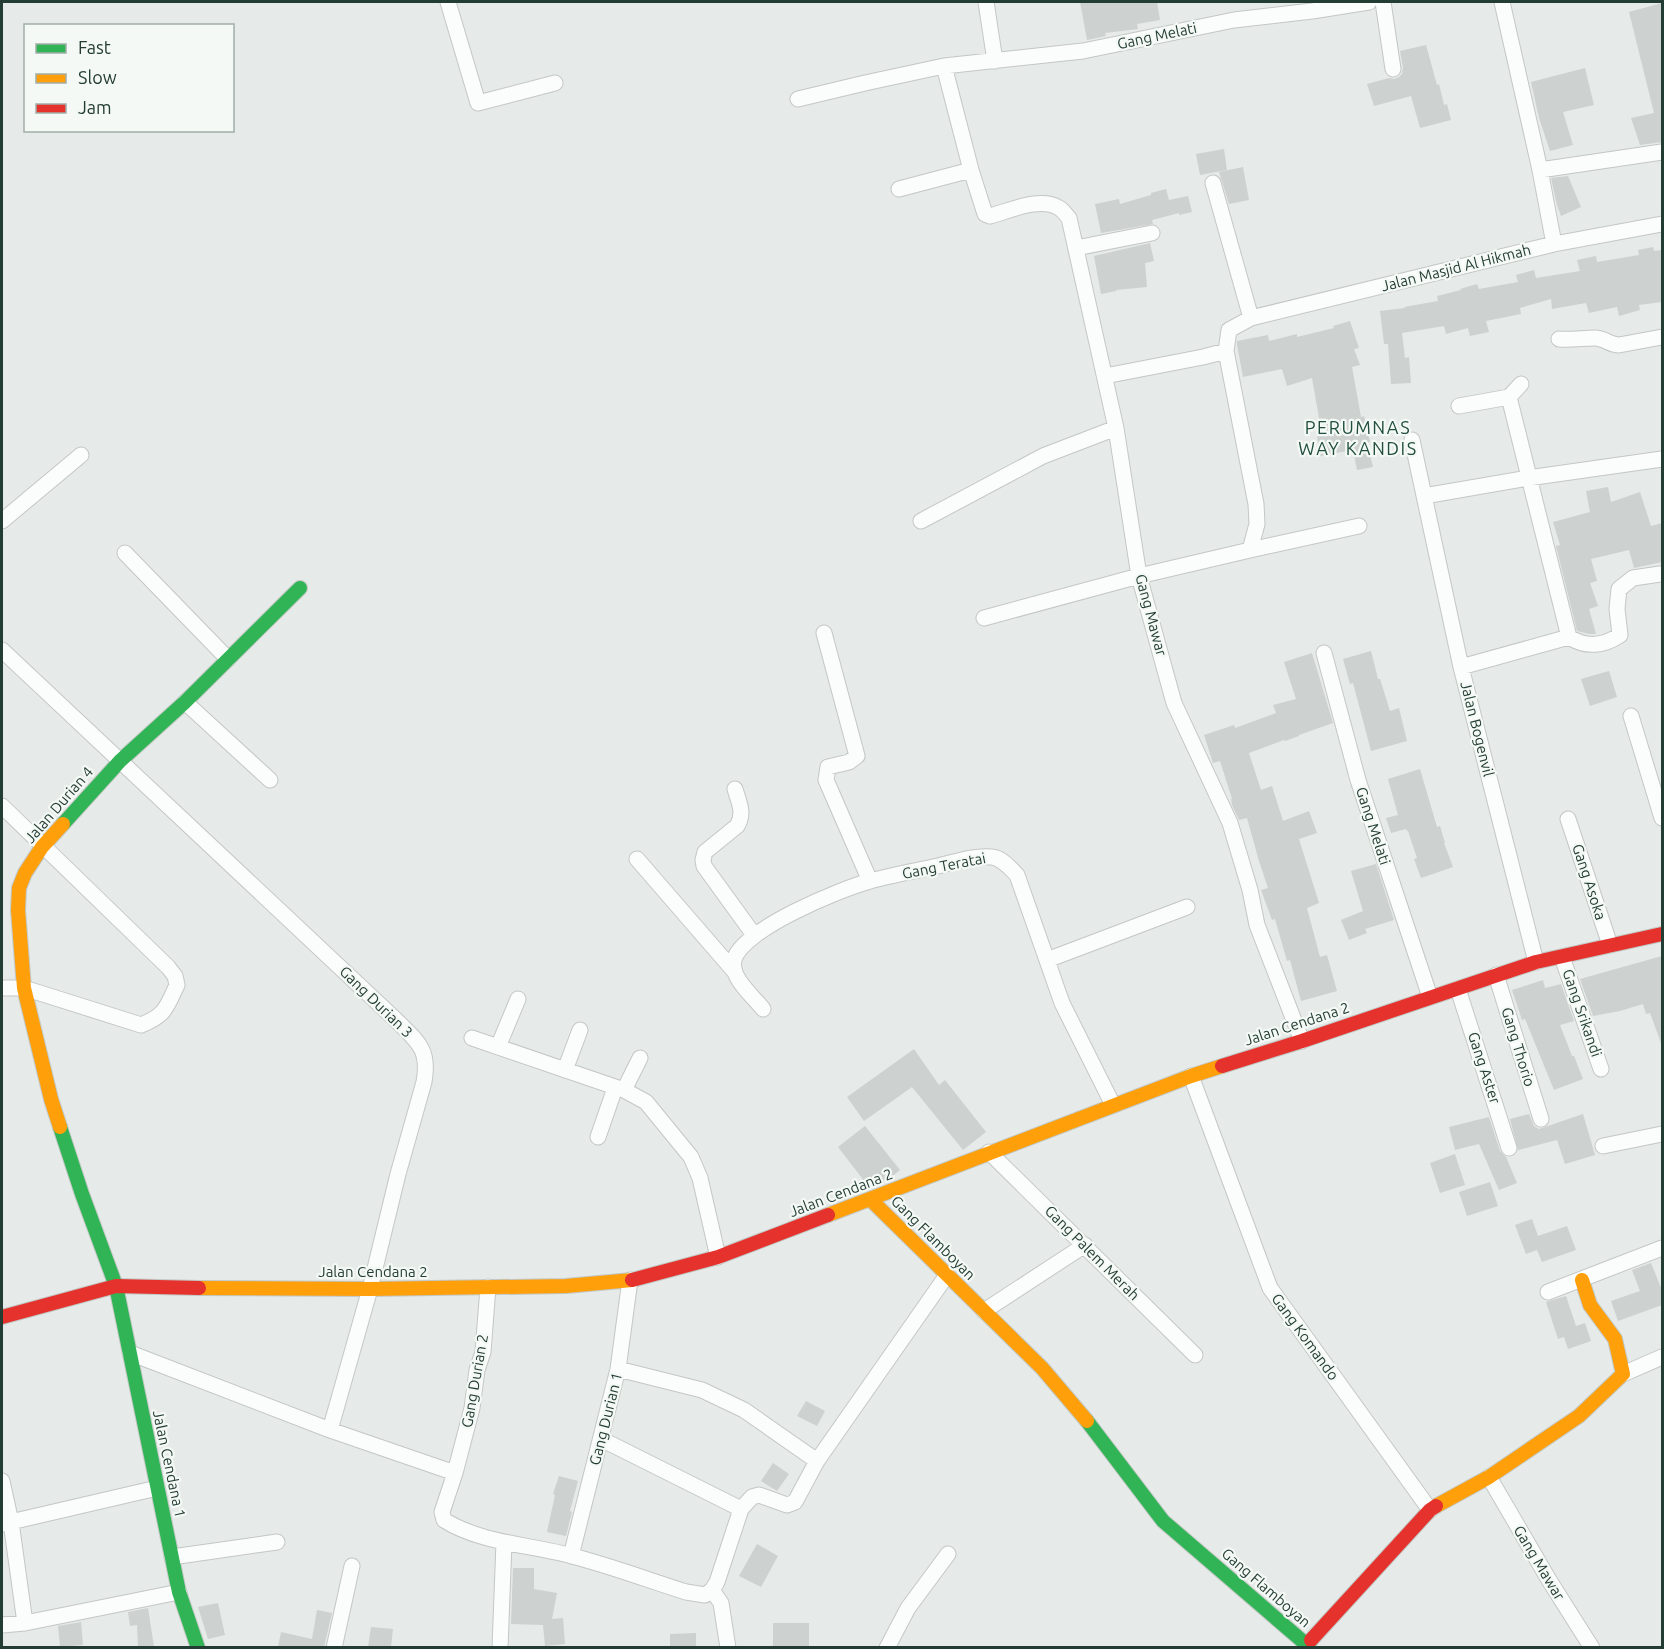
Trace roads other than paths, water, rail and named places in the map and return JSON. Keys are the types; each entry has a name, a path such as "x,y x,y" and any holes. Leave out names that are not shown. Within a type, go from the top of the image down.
{"street":[{"path":"448,2 478,103 555,83"},
{"path":"986,2 995,61"},
{"name":"Gang Melati","path":"798,99 865,82 944,66 1083,51 1234,20 1369,2"},
{"path":"1383,2 1393,69"},
{"path":"1502,2 1540,170 1554,244"},
{"path":"899,189 971,170 944,66"},
{"path":"1540,170 1662,152"},
{"name":"Gang Mawar","path":"971,170 985,214 990,216 1040,203 1060,208 1069,218 1116,428 1139,576 1174,703 1230,823 1250,890 1257,925 1302,1041"},
{"path":"1213,183 1251,318"},
{"name":"Jalan Masjid Al Hikmah","path":"1226,351 1229,330 1251,318 1554,244 1662,224"},
{"path":"1076,248 1152,233"},
{"path":"1559,339 1597,338 1612,345 1619,345 1662,337"},
{"path":"1105,376 1226,351 1256,504 1257,524 1250,550"},
{"path":"1459,406 1509,397 1521,384"},
{"path":"1509,397 1569,637 1588,645 1609,642 1620,635 1617,609 1619,589 1633,578 1659,574"},
{"path":"921,521 1043,456 1116,428"},
{"name":"Jalan Bogenvil","path":"1412,440 1461,667 1536,962"},
{"path":"2,522 81,455"},
{"path":"1424,496 1528,478 1662,459"},
{"path":"984,618 1139,576 1359,526"},
{"path":"125,553 228,659"},
{"name":"Jalan Durian 4","path":"116,1286 82,1194 51,1099 24,988 18,910 19,888 25,873 42,847 120,761 185,702 300,588"},
{"path":"824,633 857,756 849,762 828,767 826,780 870,881"},
{"path":"1461,667 1569,637"},
{"name":"Gang Durian 3","path":"2,650 396,1020 423,1049 427,1068 424,1082 370,1289 330,1430"},
{"name":"Gang Melati","path":"1324,653 1358,780 1430,997"},
{"path":"185,702 270,780"},
{"path":"1631,716 1662,813"},
{"path":"735,789 742,815 740,821 705,852 703,860 704,867 754,935"},
{"path":"2,806 168,967 175,976 177,985 162,1014 141,1025 24,988 2,988"},
{"name":"Gang Asoka","path":"1568,819 1610,945"},
{"name":"Gang Teratai","path":"734,971 734,960 737,953 754,935 812,903 870,881 976,857 994,857 1007,864 1017,875 1062,1003 1113,1105"},
{"path":"637,859 764,1009"},
{"path":"1047,960 1187,907"},
{"name":"Jalan Cendana 2","path":"2,1317 116,1286 370,1289 566,1286 630,1281 718,1257 1191,1076 1536,962 1662,934"},
{"name":"Gang Srikandi","path":"1562,957 1601,1069"},
{"name":"Gang Thorio","path":"1496,975 1541,1119"},
{"name":"Gang Aster","path":"1458,989 1509,1148"},
{"path":"498,1047 518,999"},
{"path":"565,1070 580,1030"},
{"path":"472,1038 620,1089 646,1102 692,1157 700,1178 718,1257"},
{"path":"598,1137 620,1089 640,1058"},
{"name":"Gang Komando","path":"1191,1076 1270,1288 1430,1510"},
{"path":"1603,1146 1662,1134"},
{"name":"Gang Palem Merah","path":"989,1152 1195,1355"},
{"name":"Gang Flamboyan","path":"871,1200 1042,1368 1079,1411 1163,1521 1306,1646 1430,1510 1489,1477 1579,1416 1623,1374"},
{"path":"984,1311 1085,1245"},
{"path":"1548,1292 1662,1248"},
{"path":"500,1647 504,1542 572,1556 686,1592 705,1595 712,1590 717,1582 741,1509 752,1497 759,1495 787,1505 795,1502 817,1461 947,1275"},
{"path":"1582,1280 1590,1305 1615,1339 1623,1374 1662,1357"},
{"name":"Gang Durian 1","path":"572,1556 618,1369 630,1281"},
{"name":"Jalan Cendana 1","path":"116,1286 179,1592 198,1647"},
{"name":"Gang Durian 2","path":"488,1287 483,1352 477,1370 472,1408 442,1512 444,1520 467,1531 504,1542"},
{"path":"130,1353 330,1430 455,1473"},
{"path":"618,1369 702,1390 744,1410 817,1461"},
{"path":"601,1439 741,1509"},
{"name":"Gang Mawar","path":"1489,1477 1549,1580 1592,1647"},
{"path":"2,1481 6,1523 25,1623"},
{"path":"6,1523 157,1488"},
{"path":"172,1557 276,1542"},
{"path":"887,1647 908,1608 948,1554"},
{"path":"334,1647 352,1566"},
{"path":"712,1590 721,1603 728,1647"},
{"path":"2,1625 25,1623 179,1592"}],"district":[{"name":"PERUMNAS WAY KANDIS","path":"1358,438"}]}
